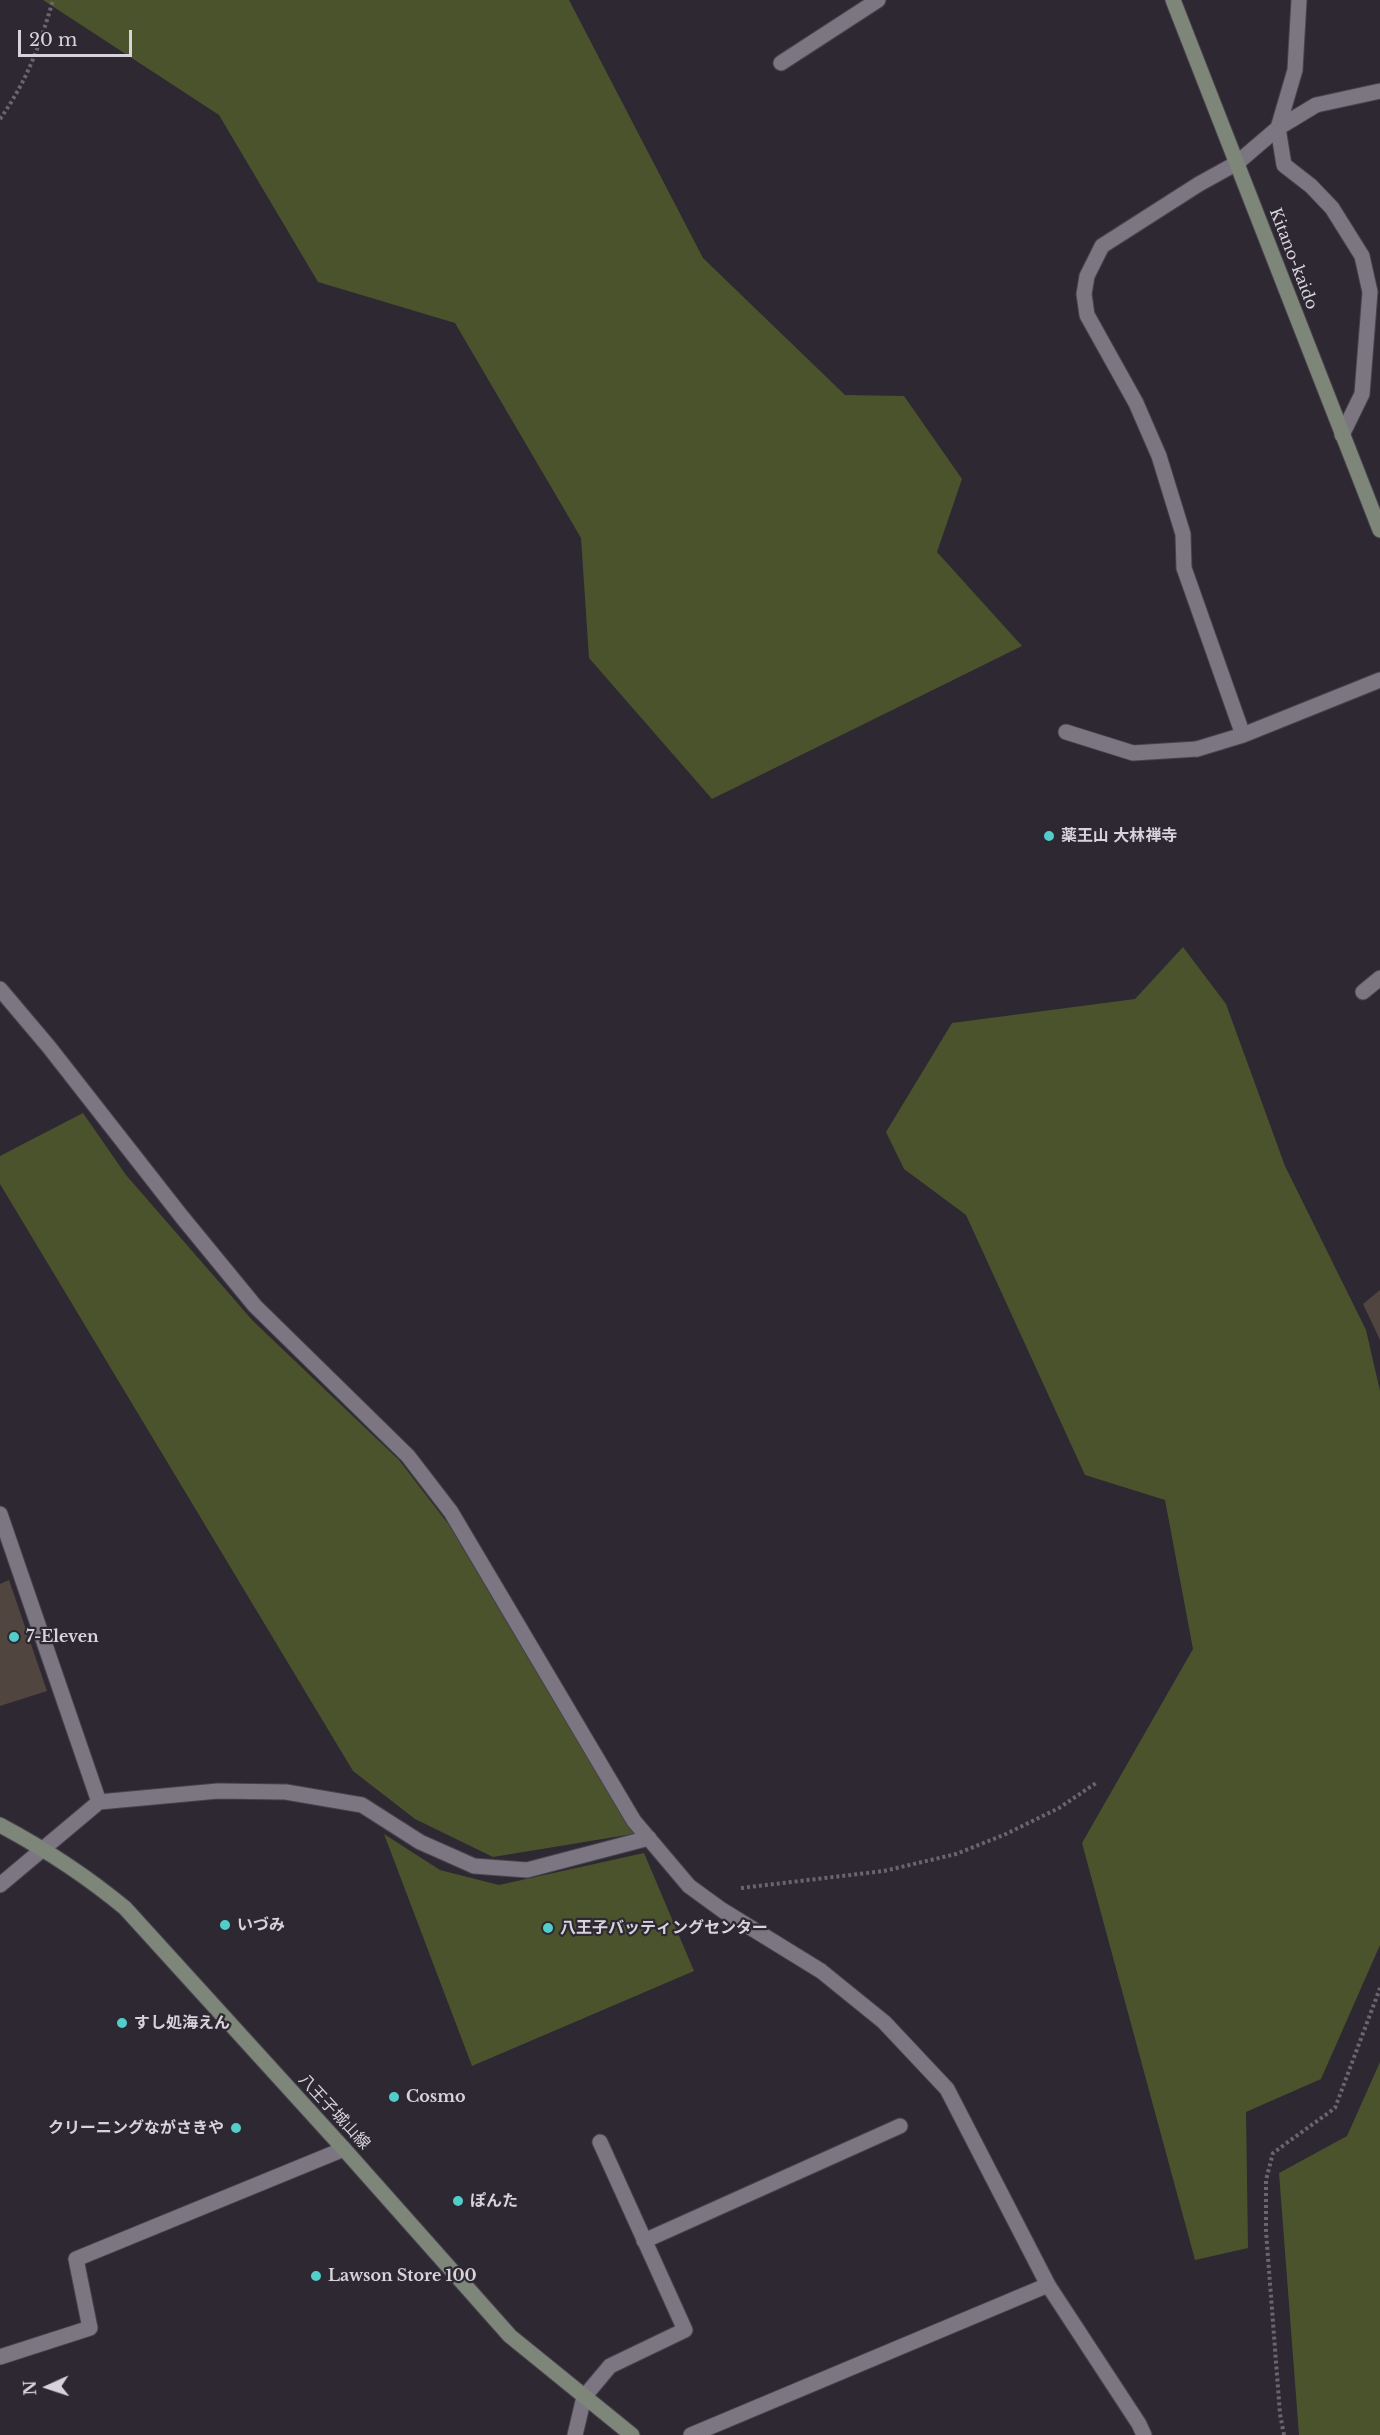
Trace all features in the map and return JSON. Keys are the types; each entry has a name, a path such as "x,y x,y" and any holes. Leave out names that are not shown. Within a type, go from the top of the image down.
{"main road":[{"name":"Kitano-kaido","path":"1173,0 1380,530"},
{"name":"八王子城山線","path":"0,1825 44,1848 90,1878 125,1908 510,2336 632,2435"}],"street":[{"path":"781,63 878,0"},
{"path":"1299,0 1295,70 1278,128 1284,165 1311,186 1332,208 1362,256 1370,292 1362,394 1342,435"},
{"path":"1243,735 1184,568 1183,534 1159,456 1136,403 1087,315 1084,294 1087,276 1102,246 1198,184 1237,163 1278,128 1316,105 1380,91"},
{"path":"1066,732 1132,753 1197,749 1243,735 1380,680"},
{"path":"1363,992 1380,978"},
{"path":"0,989 49,1047 255,1306 408,1456 451,1512 634,1821 689,1886 821,1971 884,2022 947,2089 1048,2285 1144,2435"},
{"path":"0,1514 99,1802"},
{"path":"0,1885 99,1802 218,1791 286,1792 362,1805 420,1842 474,1866 527,1870 649,1838"},
{"path":"644,2241 900,2126"},
{"path":"575,2435 584,2397 610,2366 685,2330 600,2142"},
{"path":"0,2357 90,2328 76,2259 344,2149"},
{"path":"691,2435 1048,2285"}],"path":[{"path":"0,119 22,86 40,44 53,0"},
{"path":"699,1893 884,1871 956,1854 1006,1834 1059,1808 1096,1783"},
{"path":"1284,2435 1280,2414 1270,2277 1266,2180 1273,2153 1335,2108 1380,1988"}],"green space":[{"path":"43,0 569,0 703,258 845,395 904,396 962,479 937,552 1022,646 712,799 589,658 581,538 455,323 318,282 219,115"},
{"path":"1183,947 1226,1004 1285,1166 1366,1330 1380,1391 1380,1945 1321,2079 1246,2112 1248,2248 1195,2260 1082,1843 1193,1649 1165,1500 1085,1475 966,1215 904,1169 886,1132 952,1023 1135,999"},
{"path":"83,1113 126,1175 253,1321 399,1460 449,1525 550,1695 639,1833 493,1857 415,1819 353,1771 0,1184 0,1156"},
{"name":"八王子バッティングセンター","path":"384,1834 440,1870 499,1885 644,1853 694,1971 472,2066"},
{"path":"1380,2062 1380,2435 1299,2435 1279,2173 1347,2136"}],"building":[{"path":"1380,1290 1380,1340 1363,1304"},
{"name":"7-Eleven","path":"9,1580 47,1691 0,1706 0,1584"}],"place":[{"name":"薬王山 大林禅寺","path":"1049,836"},
{"name":"7-Eleven","path":"14,1637"},
{"name":"いづみ","path":"225,1925"},
{"name":"八王子バッティングセンター","path":"548,1928"},
{"name":"すし処海えん","path":"122,2023"},
{"name":"Cosmo","path":"394,2097"},
{"name":"クリーニングながさきや","path":"236,2128"},
{"name":"ぽんた","path":"458,2201"},
{"name":"Lawson Store 100","path":"316,2276"}]}
